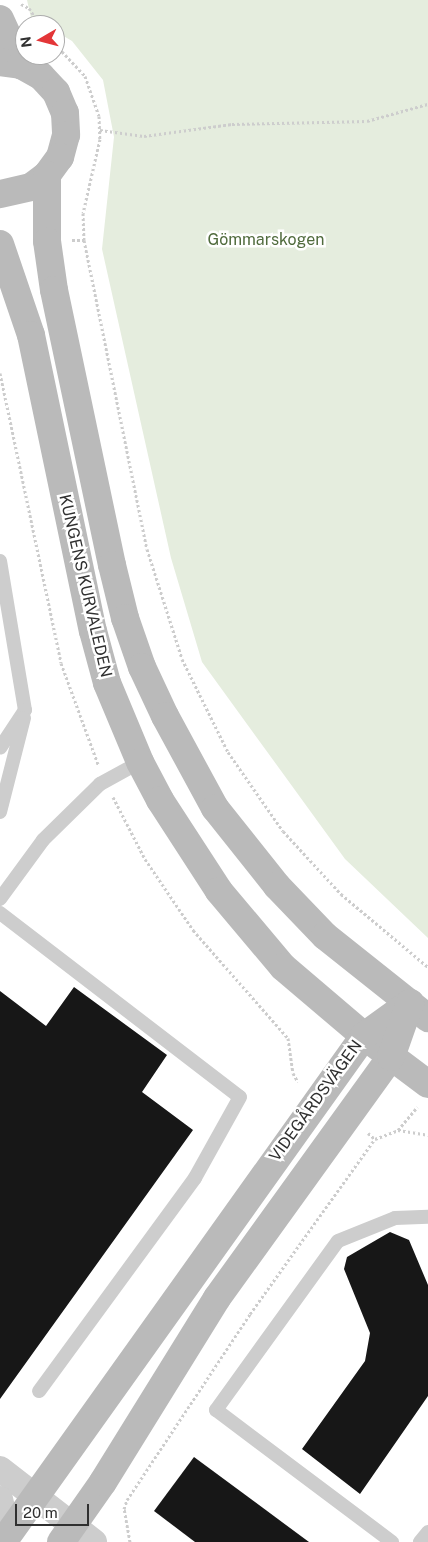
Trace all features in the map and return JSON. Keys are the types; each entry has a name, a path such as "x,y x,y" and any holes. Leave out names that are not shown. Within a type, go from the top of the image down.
{"street":[{"path":"0,20 10,63 41,76 56,92 65,113 64,142 60,157 47,175 31,187 0,194"},
{"name":"KUNGENS KURVALEDEN","path":"47,175 47,241 54,290 112,566 125,618 142,667 165,716 215,808 245,847 277,886 324,936 419,1011"},
{"name":"KUNGENS KURVALEDEN","path":"0,244 31,335 93,630 107,683 140,762 188,846 242,921 282,967 391,1057 425,1092"},
{"name":"VIDEGÅRDSVÄGEN","path":"8,1537 36,1495 364,1036 419,1011"},
{"name":"VIDEGÅRDSVÄGEN","path":"76,1536 217,1298 391,1057 419,1011"},
{"path":"0,1469 36,1495 76,1536"},
{"path":"0,1499 8,1537"}],"lane":[{"path":"0,561 25,710 0,812"},
{"path":"0,748 25,710"},
{"path":"0,899 43,840 100,784 140,762"},
{"path":"0,913 240,1097 195,1178 39,1391"},
{"path":"392,1542 216,1410 338,1241 394,1218 428,1216"},
{"path":"420,1542 428,1532"}],"path":[{"path":"65,55 85,76 94,94 100,130 83,213 84,240 147,549 182,659 228,752 282,832 341,894 428,967"},
{"path":"100,130 144,136 232,124 367,121 428,104"},
{"path":"398,1130 425,1092"},
{"path":"130,1542 124,1509 127,1500 250,1314 375,1139"}],"green space":[{"name":"Gömmarskogen","path":"27,0 428,0 428,938 345,859 202,662 171,558 102,249 114,137 103,80 72,41 65,37 65,15 30,15"}],"building":[{"path":"74,987 167,1055 142,1092 193,1130 0,1399 0,991 46,1026"},
{"path":"390,1232 409,1240 428,1285 428,1396 360,1494 302,1449 365,1361 370,1333 344,1269 347,1257"},
{"path":"194,1457 309,1542 195,1542 154,1511"}]}
